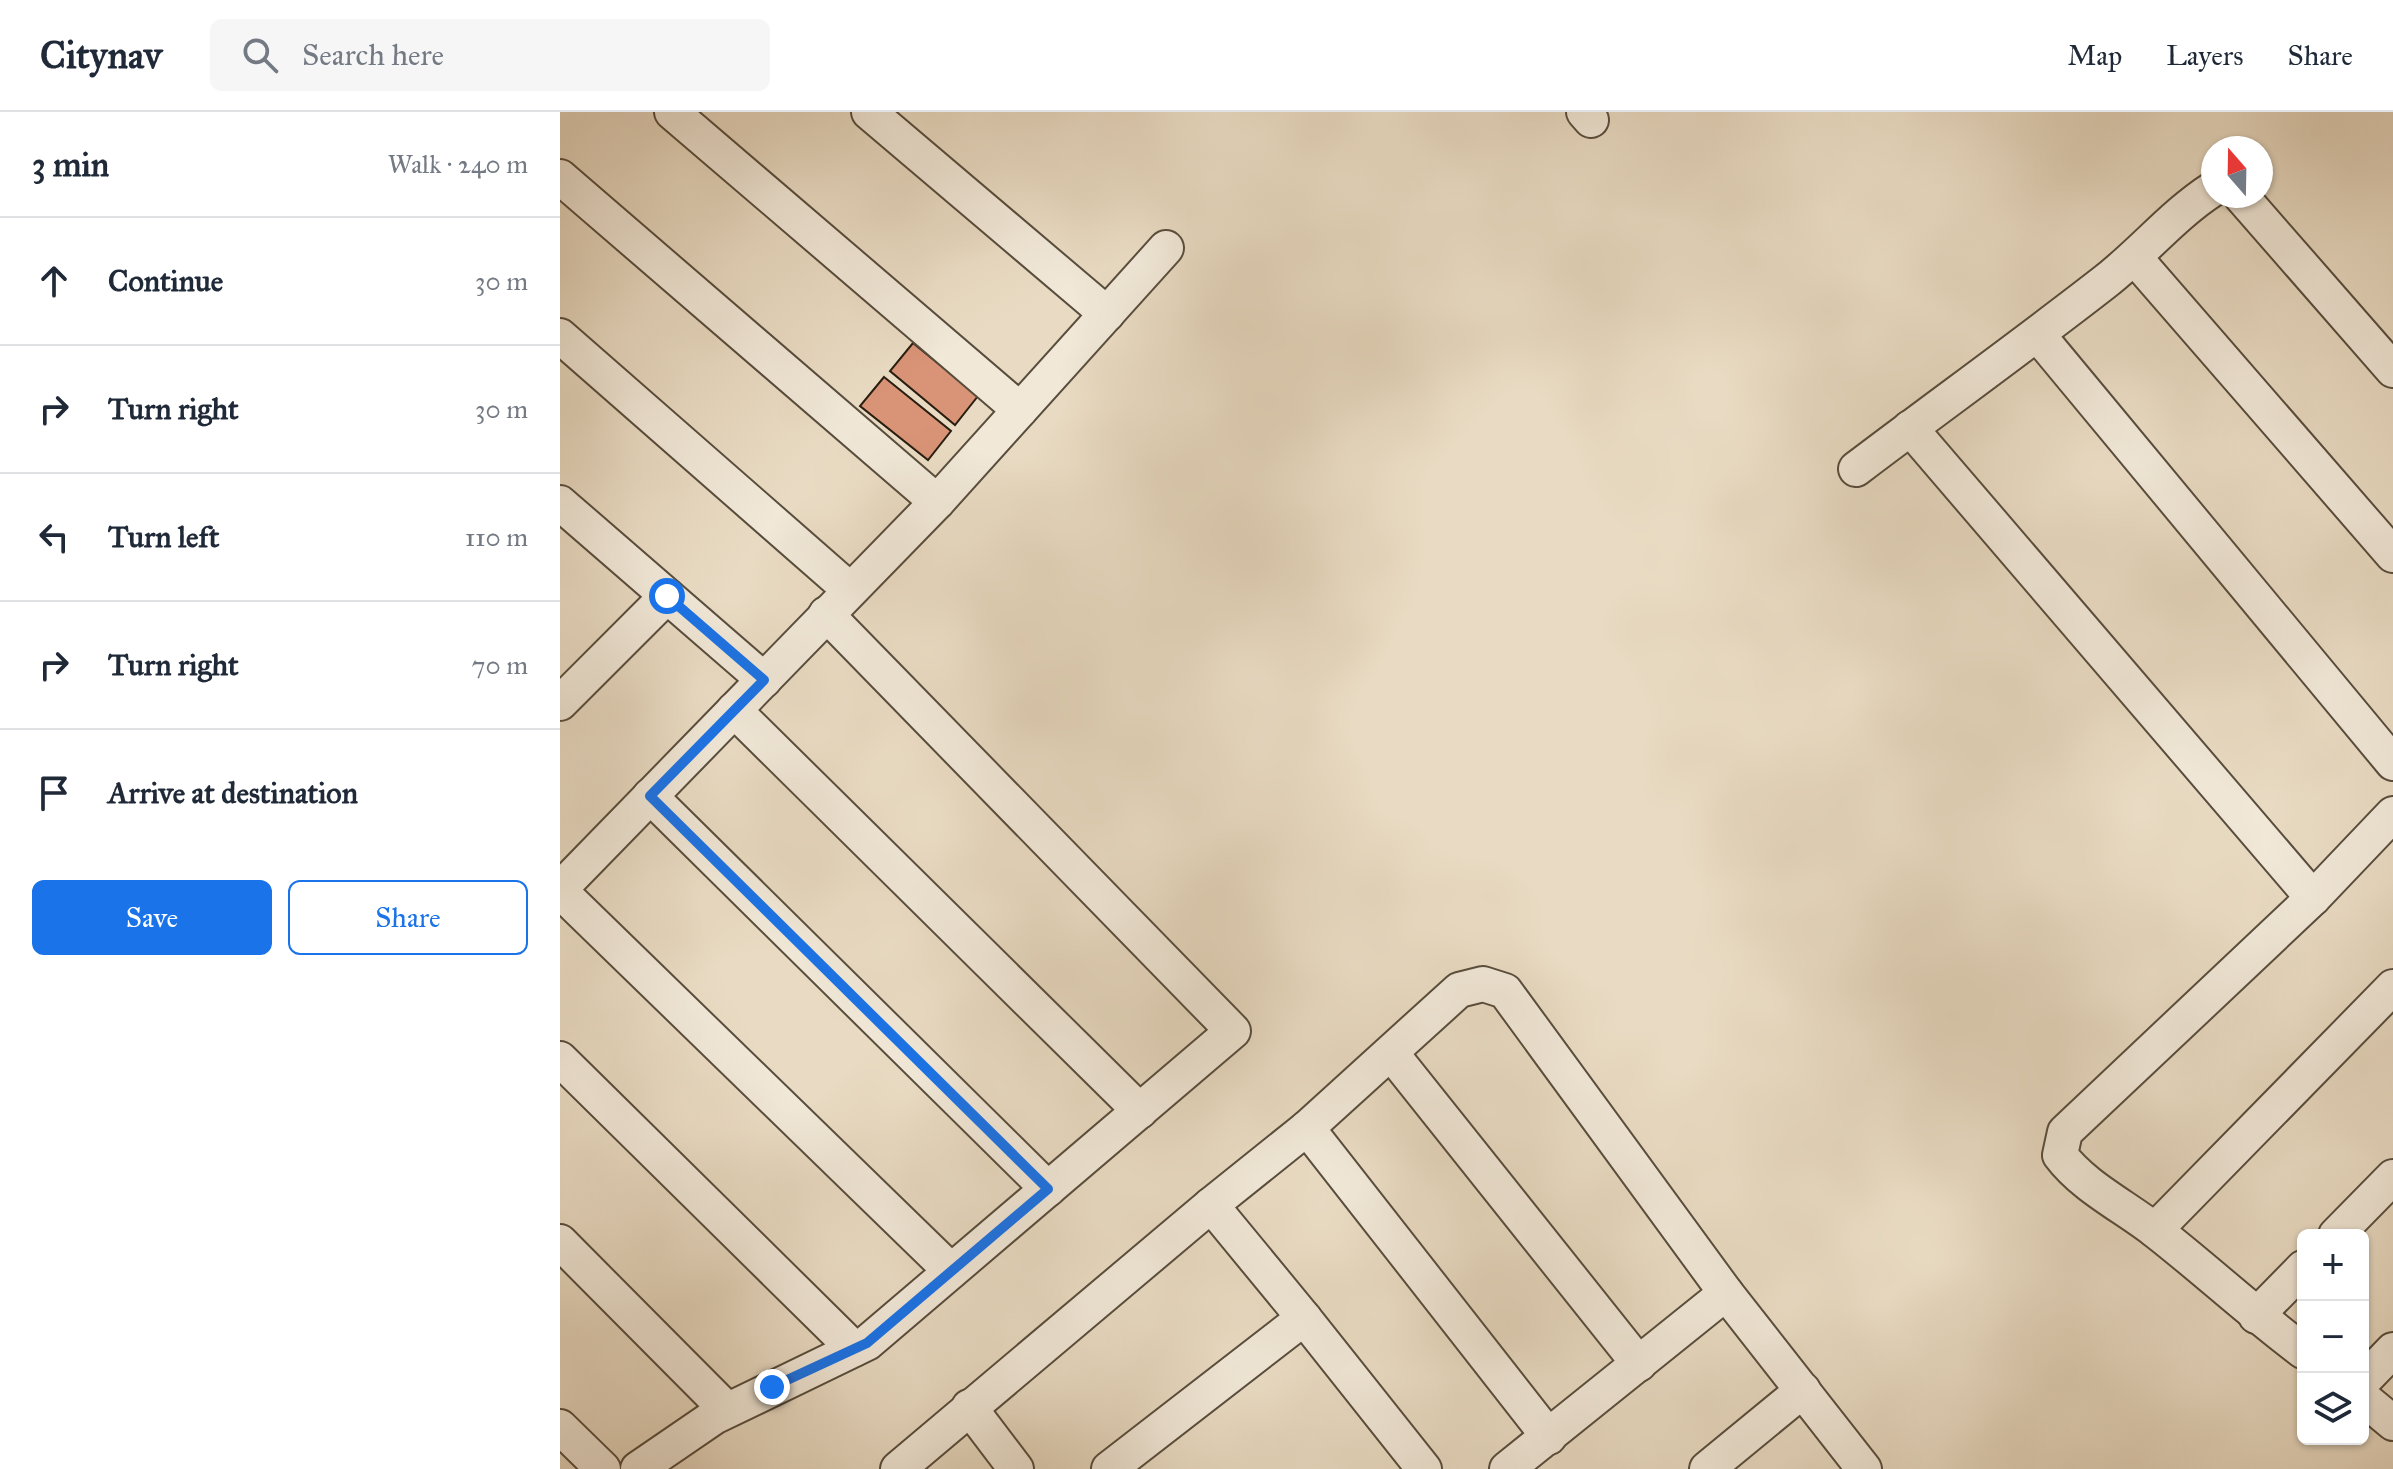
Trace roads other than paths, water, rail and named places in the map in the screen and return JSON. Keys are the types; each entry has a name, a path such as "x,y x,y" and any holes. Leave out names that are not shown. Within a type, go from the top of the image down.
{"street":[{"path":"672,112 1020,410"},
{"path":"869,112 1107,314"},
{"path":"560,177 937,502"},
{"path":"1856,469 2038,335 2135,258 2201,196"},
{"path":"2251,208 2393,370"},
{"path":"951,1271 560,890 937,502 1166,248"},
{"path":"2135,258 2393,555"},
{"path":"2038,335 2393,763"},
{"path":"560,336 850,590"},
{"path":"1910,428 2313,898"},
{"path":"563,510 764,680"},
{"path":"560,703 667,596"},
{"path":"638,1469 727,1410 867,1343 1233,1031 826,614"},
{"path":"734,710 1140,1111"},
{"path":"650,796 1048,1189"},
{"path":"2297,1347 2256,1316 2155,1230 2071,1170 2060,1155 2065,1132 2313,898 2393,814"},
{"path":"898,1469 1307,1128 1459,990 1483,984 1505,991 1726,1293 1864,1469"},
{"path":"2155,1230 2393,987"},
{"path":"1391,1053 1639,1364"},
{"path":"560,1059 854,1349"},
{"path":"1307,1128 1549,1437"},
{"path":"2342,1229 2393,1177"},
{"path":"1211,1205 1424,1469"},
{"path":"560,1242 727,1410"},
{"path":"2256,1316 2297,1274"},
{"path":"1507,1469 1726,1293"},
{"path":"1109,1469 1304,1318"},
{"path":"2369,1375 2393,1350"},
{"path":"1707,1469 1803,1390"},
{"path":"2369,1403 2393,1423"},
{"path":"969,1407 1016,1469"},
{"path":"560,1427 603,1469"}]}
